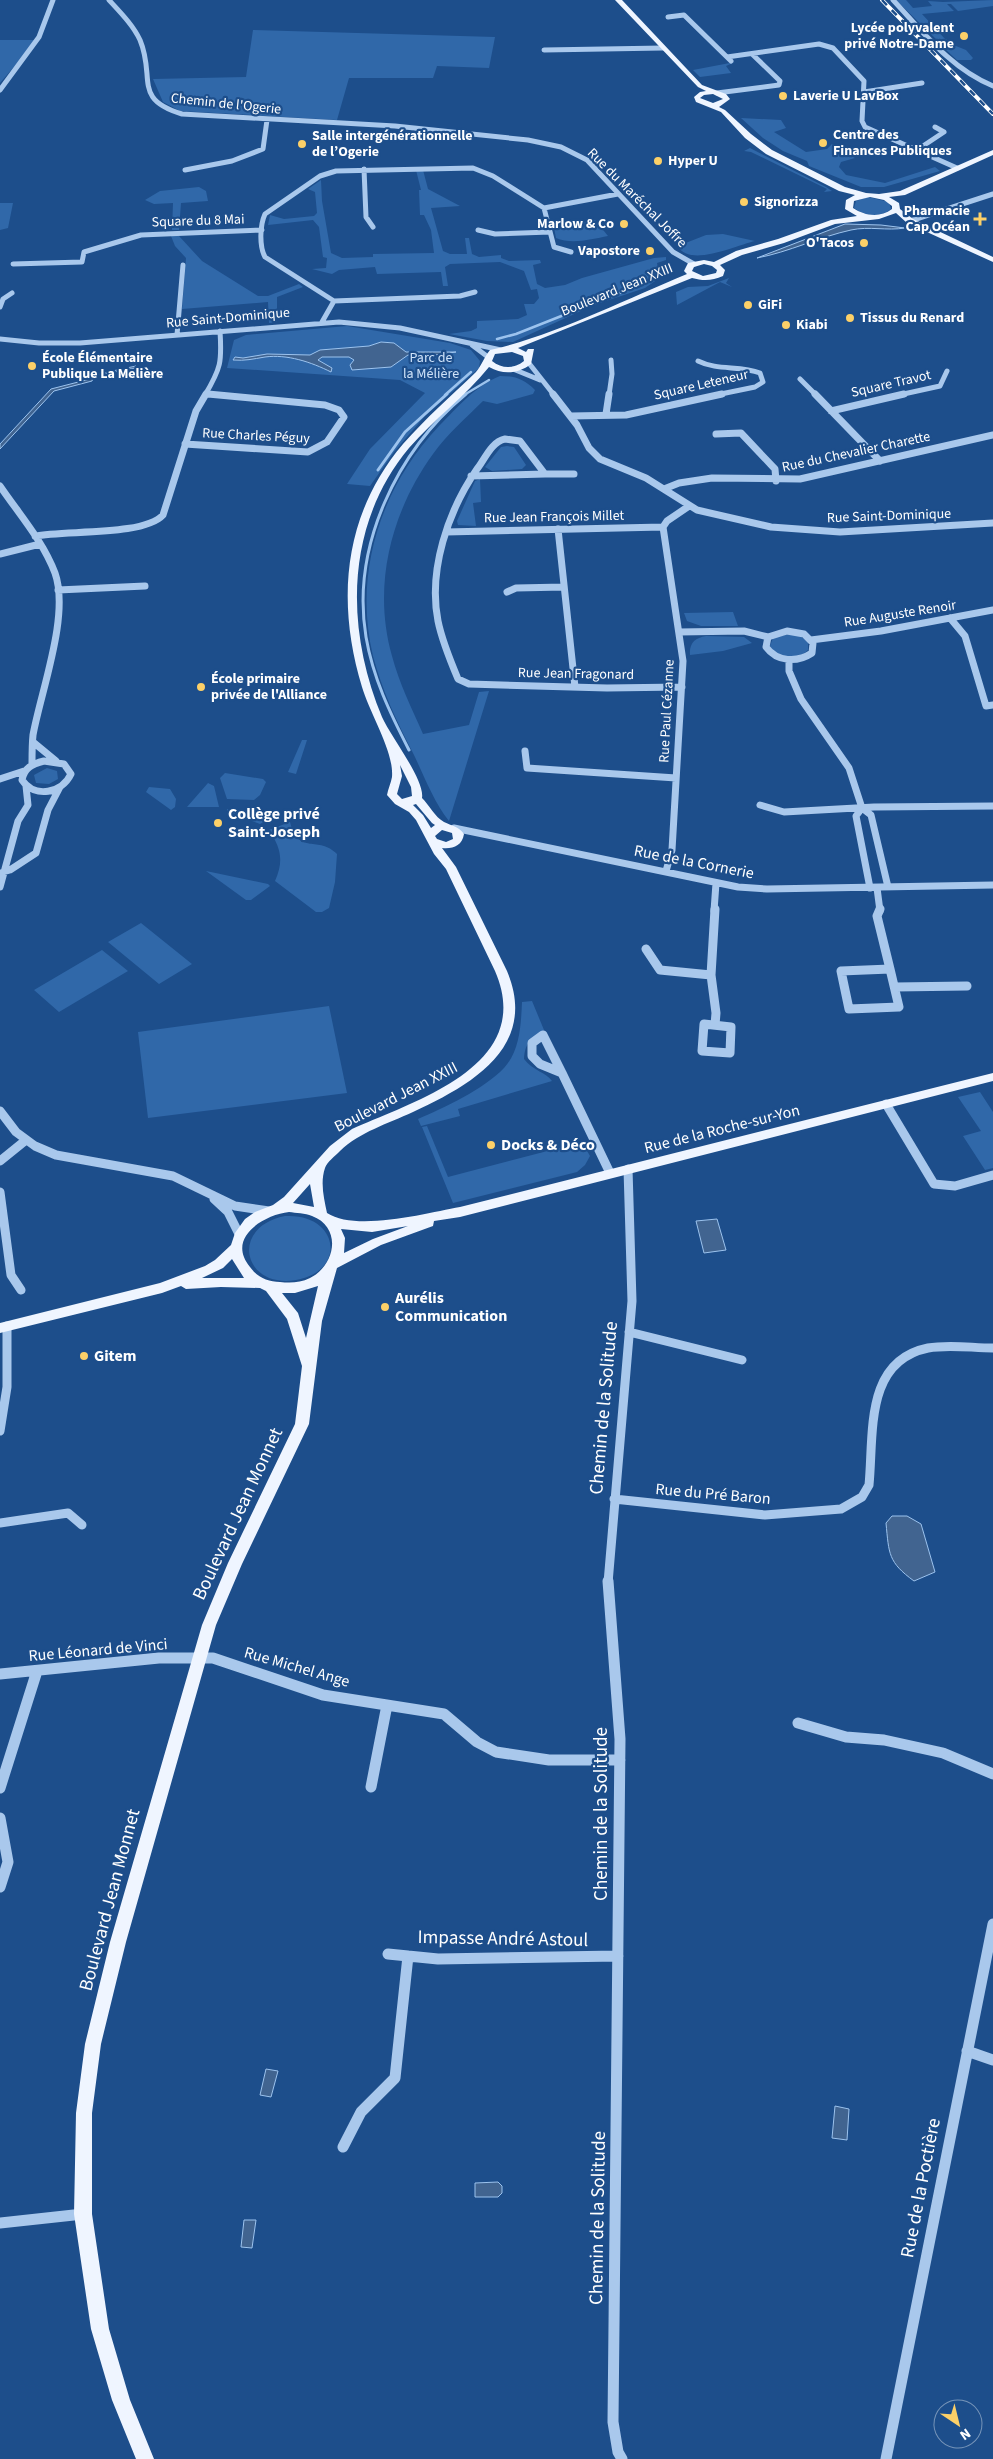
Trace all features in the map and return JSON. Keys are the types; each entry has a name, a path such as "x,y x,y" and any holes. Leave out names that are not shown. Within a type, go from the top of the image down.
{"main road":[{"path":"618,0 700,86 724,95 726,100 723,111"},
{"path":"700,86 698,101 723,111 762,148 842,189 864,195 881,196 902,193 993,152"},
{"path":"698,95 715,92"},
{"path":"706,104 718,104 726,100"},
{"path":"842,189 850,205 868,217"},
{"path":"882,216 895,206 902,193"},
{"path":"834,222 850,205 864,195"},
{"path":"881,196 908,216 910,221"},
{"path":"715,264 738,253 781,241 834,222 882,216 910,221 993,260"},
{"path":"704,262 715,264 721,270 718,275 703,278 692,275 688,269 694,264 704,262"},
{"name":"Boulevard Jean XXIII","path":"553,333 692,275"},
{"path":"417,794 406,786 395,790 397,776 392,746 365,682 356,649 351,613 350,574 356,541 370,504 399,455 428,419 462,389 488,359 505,349 553,333"},
{"path":"462,389 508,369 522,367 553,333"},
{"path":"505,349 518,350 528,359"},
{"path":"488,359 494,367 508,369"},
{"path":"392,746 399,754 417,794 436,821 459,834 455,842 451,867"},
{"name":"Boulevard Jean XXIII","path":"273,1210 289,1200 331,1150 356,1132 465,1081 486,1063 504,1037 510,1008 508,988 451,867 445,863 419,816 403,803 393,798 395,790"},
{"path":"403,803 417,794"},
{"path":"449,828 436,829 432,838 441,845 455,842"},
{"name":"Rue de la Roche-sur-Yon","path":"331,1268 377,1242 460,1212 993,1077"},
{"path":"319,1165 316,1186 321,1214"},
{"path":"4,1327 162,1288 201,1282 295,1288 307,1285 331,1268 340,1253 338,1232 332,1223 321,1214 300,1208 273,1210 251,1221 238,1242 219,1264 209,1270 162,1288"},
{"name":"Rue de la Roche-sur-Yon","path":"332,1223 372,1226 460,1212"},
{"path":"238,1242 240,1265 245,1273 266,1286"},
{"name":"Boulevard Jean Monnet","path":"145,2459 121,2400 100,2328 83,2214 84,2113 93,2044 120,1933 208,1625 235,1563 302,1424 307,1407 308,1371 318,1305 331,1268"},
{"name":"Boulevard Jean Monnet","path":"266,1286 294,1317 308,1371"}],"street":[{"path":"0,90 29,54 42,31 53,0"},
{"name":"Chemin de l'Ogerie","path":"109,0 140,39 147,60 150,98 159,107 182,114 356,124"},
{"path":"893,0 965,73 982,83 993,86"},
{"path":"668,17 684,15 731,61 754,55 823,44 833,48 864,82 862,121 865,127 957,168"},
{"path":"544,50 663,48"},
{"path":"715,92 776,86 781,83 754,55"},
{"path":"864,92 922,84"},
{"path":"726,100 745,90"},
{"path":"185,170 232,160 263,148 267,120"},
{"name":"Rue du Maréchal Joffre","path":"356,124 395,126 555,145 587,160 673,252 694,264"},
{"path":"917,150 935,136 944,132 935,127"},
{"path":"475,292 460,296 334,301 265,257 262,251 262,221 265,214 320,176 336,171 473,168 493,176 544,208 618,194"},
{"path":"364,169 366,217 373,227"},
{"path":"910,221 993,194"},
{"path":"544,208 554,247 571,252"},
{"name":"Square du 8 Mai","path":"13,264 82,262 84,252 136,237 262,230"},
{"path":"478,230 495,234 550,232"},
{"name":"Square du 8 Mai","path":"129,231 136,237"},
{"path":"177,335 183,265"},
{"path":"0,308 3,299 12,293"},
{"path":"322,322 334,301"},
{"name":"Rue Saint-Dominique","path":"0,339 80,343 322,322 372,324 458,338 505,349"},
{"path":"35,536 68,531 143,526 159,520 163,515 196,411 217,375 222,360 220,331"},
{"name":"Rue Saint-Dominique","path":"458,338 472,345 488,359"},
{"name":"Rue Saint-Dominique","path":"528,359 571,416 589,448 600,458 646,478 689,506 729,519 805,530 872,532 993,523"},
{"path":"606,414 612,374 611,360"},
{"name":"Square Leteneur","path":"571,416 626,415 755,387 763,382 760,373 752,369 706,366 698,361"},
{"path":"508,369 542,380"},
{"name":"Square Travot","path":"831,411 940,386 947,371"},
{"path":"800,379 880,461"},
{"name":"Rue Charles Péguy","path":"185,444 299,453 313,452 326,445 344,418 338,408 326,405 206,394"},
{"path":"716,434 741,433 775,469 776,481"},
{"name":"Rue du Chevalier Charette","path":"664,489 694,479 776,481 800,479 993,435"},
{"path":"446,532 450,515 471,476 497,442 506,438 520,441 545,474"},
{"path":"471,476 574,474"},
{"path":"0,486 40,544 55,574 58,590 57,626 52,657 36,723 32,765"},
{"path":"662,528 667,521 689,506"},
{"name":"Rue Jean François Millet","path":"446,532 662,528"},
{"name":"Rue Paul Cézanne","path":"662,528 683,661 672,850 666,871"},
{"path":"558,529 575,687"},
{"name":"Rue Jean Fragonard","path":"446,532 439,557 436,600 441,640 458,679 469,684 575,687 682,687"},
{"path":"0,554 40,544"},
{"path":"58,590 145,586"},
{"path":"507,592 516,588 564,587"},
{"name":"Rue Auguste Renoir","path":"812,640 881,631 993,610"},
{"path":"950,618 965,636 986,706 993,705"},
{"path":"787,631 804,634 812,640 814,646 812,653 804,658 788,660 774,655 767,650 765,644 768,637 776,632 787,631"},
{"path":"679,632 744,632 768,637"},
{"path":"788,660 790,680 850,770 862,808 871,815 888,887"},
{"path":"0,887 18,821 28,805 48,791 60,787 69,781 71,771 67,766 48,757 34,742"},
{"path":"525,751 527,768 676,778"},
{"path":"1,779 24,771 32,765 44,761 56,761"},
{"path":"24,771 22,777 28,805"},
{"path":"1,779 38,791 48,791"},
{"path":"3,872 10,870 36,853 48,810 60,787"},
{"path":"760,805 784,812 862,808 993,806"},
{"path":"862,808 856,816 874,888 882,908 877,916 891,969 899,1007 849,1009 841,971 891,969"},
{"name":"Rue de la Cornerie","path":"449,828 666,871 716,883 767,889 993,884"},
{"name":"Rue de la Cornerie","path":"455,842 482,834"},
{"path":"715,1025 716,1013 711,975 716,883"},
{"path":"646,948 660,970 711,975"},
{"path":"895,987 967,986"},
{"path":"704,1024 715,1025 731,1027 730,1053 702,1051 704,1024"},
{"path":"562,1073 535,1061 531,1054 531,1045 537,1037 543,1035 562,1073 610,1173"},
{"path":"886,1104 934,1184 940,1187 948,1187 993,1175"},
{"path":"0,1111 13,1128 26,1140 46,1152 82,1162 158,1172 188,1183 236,1206 273,1210"},
{"path":"0,1161 26,1140"},
{"name":"Chemin de la Solitude","path":"622,2459 618,2452 613,2422 620,1760 619,1716 606,1591 632,1301 628,1169"},
{"path":"0,1192 11,1276 21,1290"},
{"path":"208,1194 228,1212 238,1242"},
{"path":"0,1431 7,1387 4,1327"},
{"path":"629,1332 742,1360"},
{"name":"Rue du Pré Baron","path":"614,1499 765,1515 833,1511 849,1507 862,1497 869,1485 876,1397 882,1380 892,1366 911,1353 929,1348 993,1348"},
{"path":"0,1523 68,1513 82,1525"},
{"name":"Rue Léonard de Vinci","path":"0,1674 159,1658 199,1658"},
{"name":"Rue Michel Ange","path":"199,1658 214,1658 322,1695 444,1714 455,1720 482,1746 502,1754 522,1758 620,1760"},
{"path":"0,1788 36,1671"},
{"path":"372,1787 387,1705"},
{"path":"798,1723 846,1737 884,1740 943,1753 959,1758 993,1774"},
{"path":"0,1818 8,1862 0,1887"},
{"name":"Rue de la Poctière","path":"886,2459 993,1924"},
{"name":"Impasse André Astoul","path":"388,1954 438,1958 618,1956"},
{"path":"343,2147 361,2112 395,2078 408,1956"},
{"path":"967,2051 993,2060"},
{"path":"0,2222 83,2214"}],"green space":[{"path":"896,0 906,0 913,8 932,6 928,1 993,0 993,6 958,11 951,4 947,4 954,11 922,14 945,39 952,42 939,42"},
{"path":"253,30 495,37 489,68 437,66 433,78 349,78 337,120 180,111 163,102 153,79 246,77"},
{"path":"0,40 37,40 0,83"},
{"path":"956,46 966,50 973,58 971,60 957,60 945,49"},
{"path":"735,62 726,66 731,73 700,77 693,70"},
{"path":"741,118 781,120 786,128 774,132 806,152 827,149 832,144 855,158 841,162 839,167 846,175 885,183 935,167 940,171 884,187 861,187 809,166 807,161 783,151 763,138"},
{"path":"750,148 832,191 824,192 827,189 751,152 744,151"},
{"path":"416,170 423,170 428,189 460,206 431,208 443,251 450,254 467,254 465,238 469,238 472,254 479,257 501,255 501,258 509,261 540,260 541,263 533,265 537,284 545,288 565,285 582,278 654,258 666,257 666,260 657,263 658,279 645,288 594,305 513,342 487,341 449,334 471,331 477,328 477,321 518,319 527,315 524,304 534,304 539,298 537,289 531,290 524,271 500,262 450,264 445,267 448,286 443,286 441,272 377,274 375,267 339,270 332,274 312,269 326,268 327,258 323,257 319,227 313,220 268,225 270,215 284,219 314,216 317,213 315,192 308,189 321,180 322,201 331,253 342,258 373,257 373,254 434,253 431,230 424,215 420,215 419,190 421,190"},
{"path":"199,187 206,191 208,201 181,203 179,230 172,230 173,203 154,204 145,200 160,191"},
{"path":"868,197 889,202 891,209 882,214 872,215 862,213 854,208 856,201"},
{"path":"0,203 13,203 8,228 0,230"},
{"path":"595,220 608,236 575,241 556,238 554,228"},
{"path":"723,234 755,241 702,255 692,255 684,252 678,246 706,235"},
{"path":"171,236 179,236 202,261 258,296 268,296 299,284 303,287 277,297 277,322 269,323 268,302 182,309 186,258 175,246"},
{"path":"729,278 726,283 732,287 720,282 677,305 676,292 688,287 708,286"},
{"name":"Parc de la Mélière","path":"347,326 450,343 471,350 480,361 479,368 425,416 394,452 370,486 347,484 370,449 425,393 400,380 227,368 234,340 246,335"},
{"path":"500,376 519,379 535,390 533,394 497,404 483,401 438,447 418,476 406,500 396,525 385,577 386,630 392,656 402,686 423,734 469,725 479,692 489,691 449,821 433,796 400,728 385,693 373,656 368,625 367,594 370,563 377,533 387,504 401,476 419,450 439,426 467,398 483,385"},
{"path":"501,447 514,447 526,465 522,469 492,471 485,467"},
{"path":"480,479 481,502 473,503 476,526 458,525 457,521 475,481"},
{"path":"733,612 738,626 701,626 687,621 684,613"},
{"path":"789,634 800,636 808,642 808,650 794,657 788,657 778,654 773,650 770,646 773,638"},
{"path":"706,636 744,637 752,643 723,651 690,655 692,644 699,638"},
{"path":"302,740 307,740 296,774 288,772"},
{"path":"47,768 57,771 58,779 49,784 36,783 34,775"},
{"path":"225,773 263,779 266,782 260,795 254,800 227,799 220,778"},
{"path":"208,783 214,786 219,807 187,807"},
{"path":"149,787 170,789 176,799 175,807 171,810 146,792"},
{"path":"227,809 274,816 260,824 227,811"},
{"path":"290,822 298,839 310,844 323,846 337,854 335,882 329,908 322,912 316,912 275,881 280,867 280,855 279,849 269,830"},
{"path":"206,871 270,886 251,900 246,900"},
{"path":"141,923 192,964 159,984 108,942"},
{"path":"102,950 128,971 59,1012 34,990"},
{"path":"532,1001 544,1030 530,1042 524,1059 552,1081 458,1109 460,1116 421,1126 418,1119 451,1104 475,1090 496,1076 504,1068 513,1054 516,1045 520,1028 522,1002"},
{"path":"329,1006 347,1093 148,1118 138,1032"},
{"path":"980,1092 993,1112 993,1168 985,1170 963,1136 981,1131 958,1097"},
{"path":"427,1126 448,1177 582,1142 590,1156 585,1165 577,1172 453,1203 422,1127"},
{"path":"285,1216 303,1218 317,1223 326,1233 330,1244 330,1255 324,1266 313,1275 296,1280 278,1280 264,1275 254,1267 250,1256 250,1243 256,1232 267,1222"}],"shaded area":[{"path":"845,224 905,228 864,228 851,230 757,258"},
{"path":"381,342 394,343 406,352 456,352 428,356 408,355 391,367 352,370 350,365 354,360 349,357 322,357 318,360 332,368 331,372 307,362 282,357 273,356 233,360 235,357 243,358 267,354 310,355 320,350 369,346"},
{"path":"136,366 135,368 94,376 92,381 54,391 0,449 0,444 51,389 90,379 89,376"},
{"path":"717,1219 726,1250 704,1253 696,1221"},
{"path":"892,1516 907,1516 921,1524 935,1572 914,1581 899,1568 889,1550 886,1523"},
{"path":"266,2069 278,2071 271,2097 260,2095"},
{"path":"835,2106 849,2109 847,2140 832,2138"},
{"path":"498,2182 502,2186 502,2193 498,2197 475,2197 475,2183"},
{"path":"244,2220 256,2220 252,2248 241,2247"}],"waterway":[{"path":"497,339 516,334 642,284"},
{"path":"445,395 471,372"},
{"path":"464,395 489,380"},
{"path":"378,470 405,432 447,394"},
{"path":"409,750 383,695 369,652 363,603 366,569 373,535 384,503 400,472 419,443 441,417 466,394"}],"railway":[{"path":"882,0 993,114"}],"place":[{"name":"Lycée polyvalent privé Notre-Dame","path":"964,36"},
{"name":"Laverie U LavBox","path":"783,96"},
{"name":"Centre des Finances Publiques","path":"823,143"},
{"name":"Salle intergénérationnelle de l’Ogerie","path":"302,144"},
{"name":"Hyper U","path":"658,161"},
{"name":"Signorizza","path":"744,202"},
{"name":"Pharmacie Cap Océan","path":"980,219"},
{"name":"Marlow & Co","path":"624,224"},
{"name":"O'Tacos","path":"864,243"},
{"name":"Vapostore","path":"650,251"},
{"name":"GiFi","path":"748,305"},
{"name":"Tissus du Renard","path":"850,318"},
{"name":"Kiabi","path":"786,325"},
{"name":"École Élémentaire Publique La Melière","path":"32,366"},
{"name":"École primaire privée de l'Alliance","path":"201,687"},
{"name":"Collège privé Saint-Joseph","path":"218,823"},
{"name":"Docks & Déco","path":"491,1145"},
{"name":"Aurélis Communication","path":"385,1307"},
{"name":"Gitem","path":"84,1356"}]}
